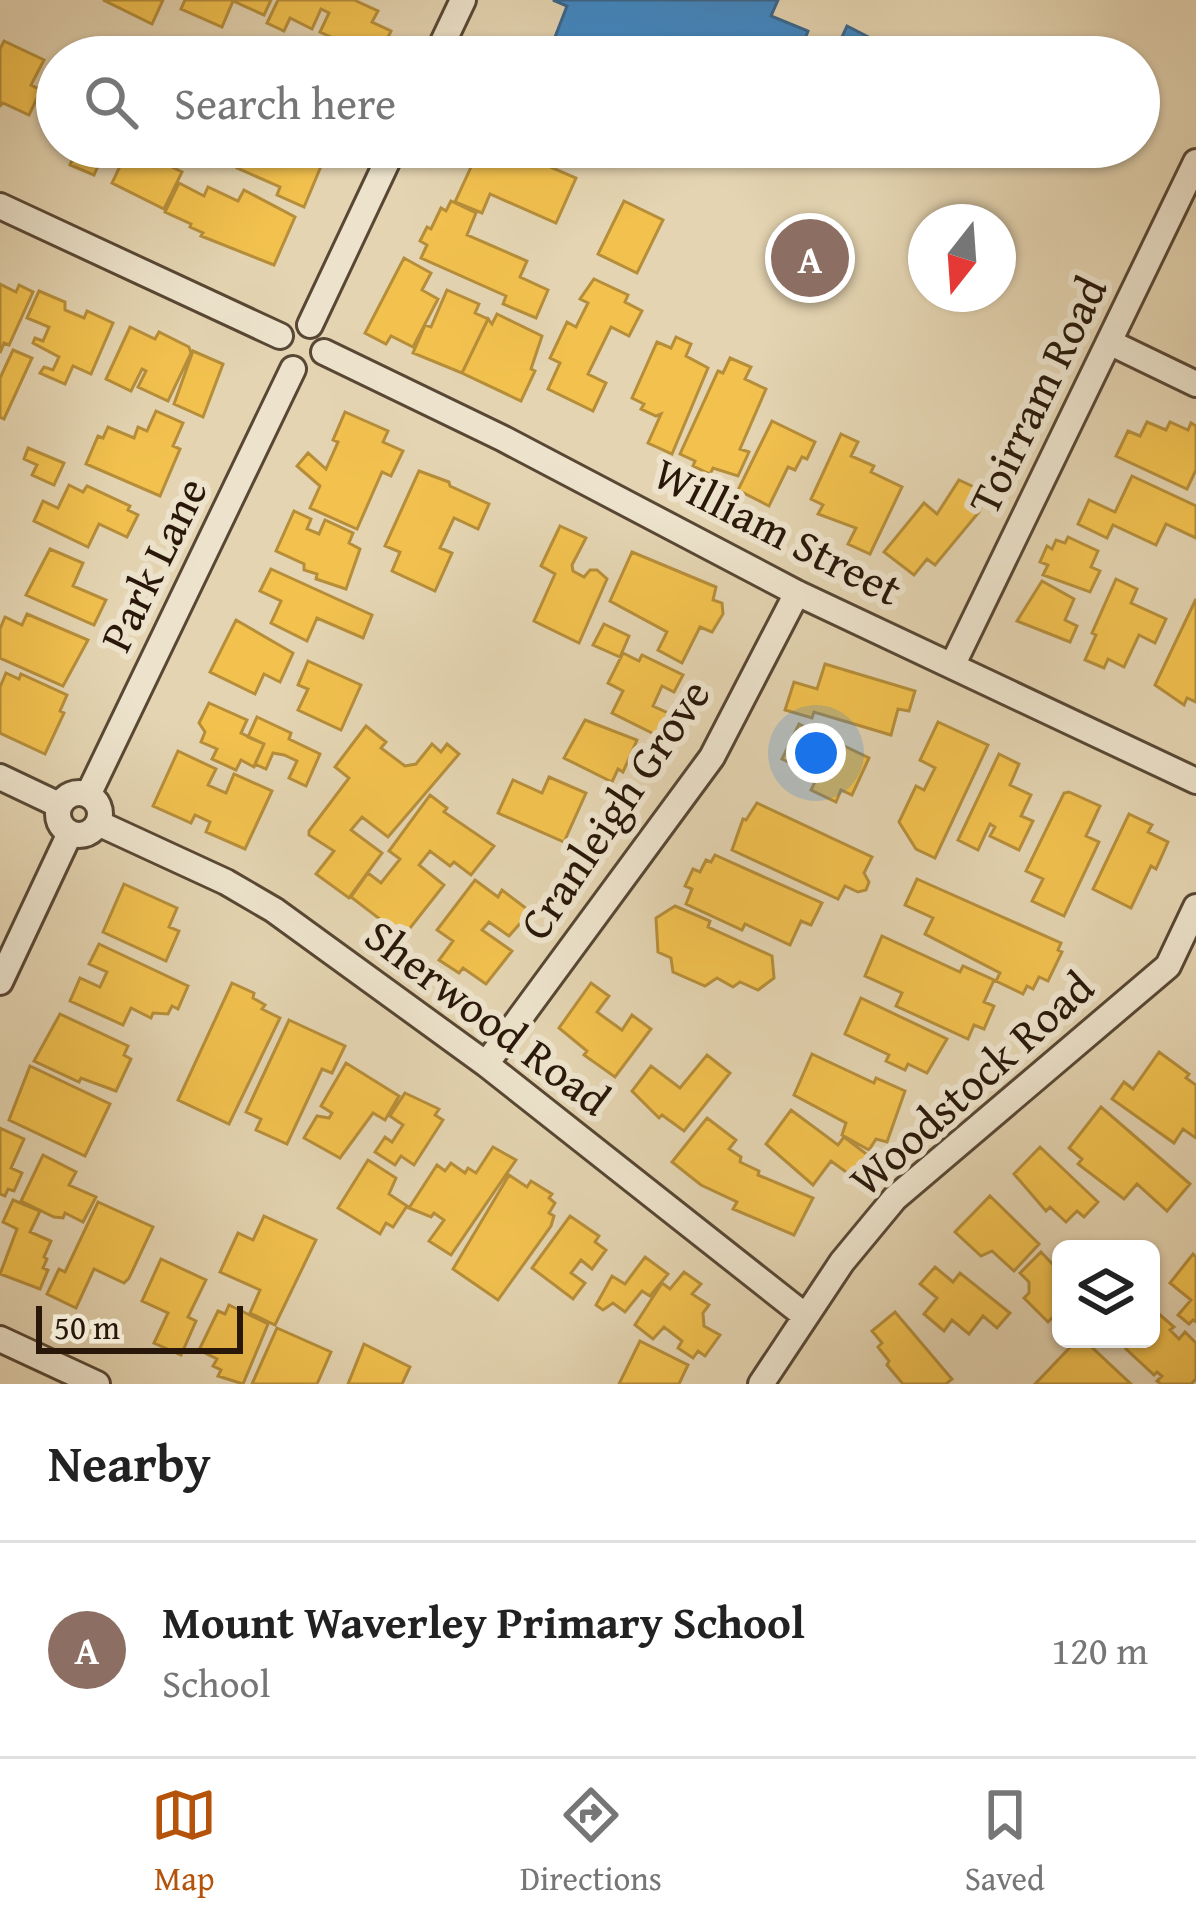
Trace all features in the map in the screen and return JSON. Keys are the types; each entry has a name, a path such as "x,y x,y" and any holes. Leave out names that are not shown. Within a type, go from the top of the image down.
{"street":[{"path":"446,36 463,0"},
{"name":"Toirram Road","path":"953,664 1196,162"},
{"path":"310,326 384,168"},
{"path":"0,206 280,336"},
{"path":"292,325 310,326 322,336 324,352 310,368 292,369 280,358 280,336 292,325"},
{"path":"1109,342 1196,384"},
{"name":"William Street","path":"324,352 797,592 1196,781"},
{"name":"Park Lane","path":"88,795 292,369"},
{"name":"Cranleigh Grove","path":"486,1064 712,757 797,592"},
{"path":"0,777 59,805"},
{"path":"71,794 88,795 99,807 98,824 86,834 70,833 59,821 59,805 71,794"},
{"name":"Sherwood Road","path":"98,824 226,882 274,910 486,1064 804,1315"},
{"path":"0,982 70,833"},
{"name":"Woodstock Road","path":"761,1384 842,1262 896,1198 1168,966 1196,907"},
{"path":"0,1339 97,1384"}],"building: Homes":[{"path":"103,0 163,0 152,24"},
{"path":"185,0 271,0 264,15 233,1 222,27 181,9"},
{"path":"278,0 354,0 378,11 372,22 391,31 389,36 329,36 320,32 329,13 321,9 312,29 290,18 284,31 267,23"},
{"path":"4,41 36,56 31,85 36,88 36,100 29,115 3,103 0,106"},
{"path":"119,168 182,172 164,209 112,183"},
{"path":"237,168 320,168 304,207 277,195 280,187"},
{"path":"471,168 553,168 576,178 556,223 490,194 482,213 455,202"},
{"path":"179,183 204,196 208,187 238,201 244,190 295,217 274,265 201,236 191,224 165,212"},
{"path":"451,201 476,213 467,235 527,261 520,277 548,290 536,318 503,304 506,296 421,258 427,245 420,241 427,227 431,229 441,208 446,211"},
{"path":"624,201 663,220 637,273 598,254"},
{"path":"404,258 431,273 422,290 438,299 413,347 391,336 386,344 365,333"},
{"path":"594,279 628,295 625,302 642,311 629,336 611,327 588,374 606,383 593,411 548,389 560,363 550,358 567,322 576,327 588,303 580,299"},
{"path":"0,284 16,292 19,285 33,292 9,345 4,343 0,353"},
{"path":"447,290 479,304 475,313 488,319 462,373 413,353"},
{"path":"39,291 65,302 65,310 84,318 87,311 113,323 91,374 73,366 65,384 40,373 44,367 53,370 59,357 33,343 35,338 43,341 49,327 27,318"},
{"path":"497,314 542,336 531,369 535,371 521,401 462,373 488,319 492,324"},
{"path":"130,327 155,339 159,332 189,347 191,353 168,401 138,387 146,371 142,369 131,391 106,379"},
{"path":"676,337 691,344 686,356 708,368 672,454 648,443 661,414 641,409 644,404 632,398 657,342 671,348"},
{"path":"13,350 32,358 4,419 0,417 0,378"},
{"path":"193,351 223,364 203,417 174,404"},
{"path":"730,358 751,367 745,379 766,389 740,449 749,452 738,476 713,468 710,474 680,454 718,371 723,373"},
{"path":"156,411 183,423 173,446 180,449 160,496 86,464 98,436 103,438 108,427 134,438 138,427 147,431"},
{"path":"345,412 388,431 383,442 403,451 391,476 382,472 357,529 310,508 320,486 297,466 308,453 326,469"},
{"path":"772,421 815,442 807,459 802,457 795,470 788,467 769,506 738,490"},
{"path":"1147,422 1166,430 1170,422 1188,430 1191,423 1196,426 1196,470 1187,489 1116,456 1128,431 1140,436"},
{"path":"841,434 858,442 851,456 902,487 870,554 848,544 856,528 818,514 823,505 811,499"},
{"path":"28,448 64,463 54,485 32,475 37,465 24,459"},
{"path":"419,471 489,504 478,529 454,518 440,548 452,553 435,591 392,571 400,552 385,546"},
{"path":"1132,476 1196,506 1196,538 1166,524 1156,545 1113,525 1107,538 1078,524 1089,500 1115,512"},
{"path":"959,480 987,493 979,512 935,565 927,559 914,575 884,552 924,503 937,514"},
{"path":"69,485 83,492 87,486 130,506 128,510 138,515 127,537 99,524 88,547 34,521 43,501 58,508"},
{"path":"294,511 311,519 307,529 319,534 325,520 353,533 349,543 360,549 346,589 316,579 317,574 304,570 304,564 276,551"},
{"path":"560,526 586,538 573,571 584,577 597,570 607,579 579,643 534,621 555,574 541,566"},
{"path":"1068,537 1098,551 1091,567 1100,571 1090,592 1043,575 1048,565 1040,562 1047,546 1052,549 1056,540 1065,543"},
{"path":"50,549 83,563 73,586 106,600 94,625 26,595"},
{"path":"632,552 716,587 713,600 722,603 723,614 712,632 700,627 682,663 658,650 667,632 610,601"},
{"path":"271,569 372,615 363,638 317,618 307,641 271,623 281,601 260,591"},
{"path":"1116,579 1137,589 1131,603 1166,619 1155,643 1139,635 1124,667 1108,659 1104,668 1085,660"},
{"path":"1042,581 1074,599 1065,620 1077,626 1070,642 1017,621"},
{"path":"1196,599 1196,702 1187,698 1184,705 1155,685"},
{"path":"27,614 88,640 63,686 0,658 5,617 22,625"},
{"path":"236,620 293,653 280,682 264,674 255,694 210,672"},
{"path":"604,624 629,636 620,657 593,645"},
{"path":"623,653 639,661 642,655 683,675 674,692 662,686 653,706 668,713 658,736 612,713 623,691 608,683"},
{"path":"308,661 361,685 341,730 298,710 308,689 298,685"},
{"path":"825,664 915,691 909,711 898,709 891,735 814,712 812,718 785,710 794,682 817,689"},
{"path":"6,673 19,679 21,674 67,695 45,754 0,733 0,687"},
{"path":"209,703 247,720 241,733 264,744 254,767 241,760 236,770 212,759 217,749 201,742 205,732 199,723"},
{"path":"257,717 320,754 306,786 289,778 297,761 284,755 273,753 266,769 255,764 264,744 248,737"},
{"path":"585,720 637,740 623,772 618,769 612,782 564,758"},
{"path":"938,722 988,745 935,858 916,849 899,822 916,786 924,790 935,768 920,760"},
{"path":"799,724 869,758 852,795 841,790 836,802 811,790 818,776 782,759"},
{"path":"366,726 386,742 381,748 405,766 416,764 432,744 441,752 447,744 459,754 388,837 362,817 351,830 382,853 349,898 316,874 334,851 309,831 349,778 335,767"},
{"path":"178,751 216,769 208,785 226,793 234,774 272,791 245,849 206,832 210,822 195,815 191,823 153,806"},
{"path":"999,754 1019,764 1010,785 1031,795 1021,816 1033,821 1019,850 990,836 995,827 990,824 978,850 958,840"},
{"path":"549,777 586,793 564,842 498,813 513,780 542,793"},
{"path":"1064,793 1100,806 1086,836 1099,842 1064,916 1032,901 1043,879 1026,871"},
{"path":"430,795 447,808 444,812 494,846 471,875 430,851 419,865 444,885 403,937 351,897 368,873 381,883 400,859 389,851"},
{"path":"757,803 872,857 864,873 869,882 866,890 845,886 838,899 732,850 743,819"},
{"path":"1129,814 1152,825 1148,832 1168,842 1131,908 1093,889"},
{"path":"715,855 822,903 811,925 801,921 790,945 745,924 742,930 686,904 692,889 685,886 693,869 700,872"},
{"path":"917,879 1061,943 1058,950 1062,952 1048,981 1039,977 1033,989 1027,986 1023,994 996,981 1000,973 925,934 933,918 905,905"},
{"path":"475,880 498,897 502,890 527,909 509,936 489,922 482,930 512,951 486,984 463,968 459,973 439,960 453,941 437,930"},
{"path":"124,884 177,908 169,927 179,931 166,961 103,932"},
{"path":"675,906 772,956 774,978 758,990 740,982 733,987 717,978 705,986 673,972 671,958 658,952 656,918"},
{"path":"882,936 960,972 963,966 994,980 984,1002 994,1006 984,1029 974,1025 968,1039 896,1006 902,993 865,976"},
{"path":"99,944 188,986 178,1009 172,1006 168,1014 153,1013 151,1018 131,1008 123,1025 70,1001 80,978 100,987 107,972 89,964"},
{"path":"232,983 254,993 253,998 265,1005 262,1009 280,1018 229,1124 178,1100"},
{"path":"591,983 609,996 597,1012 622,1030 632,1015 651,1029 615,1077 584,1055 587,1051 559,1028"},
{"path":"861,998 947,1039 927,1073 886,1061 889,1055 845,1034"},
{"path":"60,1014 128,1046 124,1055 131,1059 116,1091 81,1078 79,1082 34,1061"},
{"path":"289,1020 345,1046 332,1073 322,1069 287,1144 256,1130 261,1119 246,1112"},
{"path":"1159,1052 1196,1085 1196,1138 1183,1129 1174,1143 1112,1099 1124,1082 1133,1089"},
{"path":"812,1054 874,1083 876,1078 905,1091 887,1142 876,1139 869,1150 842,1135 846,1123 794,1095"},
{"path":"707,1055 730,1073 684,1131 662,1115 659,1118 632,1091 651,1066 680,1088"},
{"path":"346,1063 399,1096 385,1120 373,1113 340,1158 304,1138 317,1116 329,1118 332,1113 321,1106"},
{"path":"30,1066 110,1104 85,1156 9,1120"},
{"path":"405,1093 439,1109 435,1115 443,1120 414,1165 401,1156 395,1165 375,1152 385,1137 392,1142 403,1125 390,1116"},
{"path":"1101,1107 1190,1184 1167,1211 1137,1184 1124,1199 1078,1164 1082,1159 1069,1148"},
{"path":"791,1110 838,1145 844,1137 869,1156 853,1177 831,1161 813,1185 766,1144"},
{"path":"707,1118 736,1140 729,1149 741,1157 740,1162 759,1171 758,1175 813,1198 794,1235 733,1209 737,1202 701,1185 672,1162"},
{"path":"0,1128 24,1139 11,1168 22,1173 14,1191 8,1189 5,1196 0,1194"},
{"path":"493,1147 516,1160 451,1255 429,1241 444,1220 409,1208 437,1165 445,1171 451,1163 465,1173 468,1168 476,1173"},
{"path":"1040,1147 1098,1202 1084,1217 1077,1211 1066,1222 1050,1207 1046,1211 1014,1174"},
{"path":"43,1155 76,1172 69,1185 96,1197 83,1222 65,1213 63,1218 54,1217 21,1201"},
{"path":"368,1160 396,1178 389,1194 407,1206 393,1227 386,1223 380,1234 338,1208"},
{"path":"509,1175 527,1187 531,1181 552,1194 549,1198 555,1203 549,1213 554,1216 498,1300 453,1269"},
{"path":"990,1196 1039,1244 1014,1271 992,1251 981,1256 955,1232"},
{"path":"13,1200 40,1211 30,1232 51,1241 40,1289 0,1274 17,1229 3,1222"},
{"path":"98,1202 153,1227 129,1278 124,1283 94,1269 76,1308 47,1294 59,1269 65,1272"},
{"path":"264,1216 316,1240 275,1325 250,1313 260,1290 220,1272 238,1233 253,1240"},
{"path":"570,1216 599,1236 595,1242 606,1250 592,1269 581,1260 571,1273 585,1283 573,1299 532,1268"},
{"path":"1041,1252 1052,1264 1052,1318 1048,1322 1024,1298 1029,1282 1020,1273"},
{"path":"1193,1254 1196,1322 1189,1324 1178,1315 1191,1300 1170,1283"},
{"path":"645,1257 668,1274 650,1296 642,1291 625,1312 613,1303 603,1310 596,1305 612,1276 625,1284"},
{"path":"161,1259 206,1280 188,1317 196,1321 181,1355 154,1343 168,1313 142,1301"},
{"path":"935,1267 953,1282 960,1273 1010,1313 997,1328 983,1316 969,1334 952,1320 944,1331 924,1314 937,1298 920,1284"},
{"path":"684,1272 701,1284 692,1294 709,1305 703,1313 704,1326 720,1335 705,1356 698,1351 693,1358 678,1348 682,1341 664,1327 653,1339 635,1325 662,1283 670,1289"},
{"path":"229,1305 268,1324 243,1384 218,1376 221,1370 213,1366 217,1359 199,1350 218,1311 225,1314"},
{"path":"895,1312 952,1379 946,1384 903,1384 887,1365 878,1347 882,1343 872,1331"},
{"path":"1160,1315 1179,1339 1185,1332 1196,1343 1196,1379 1191,1384 1161,1384 1157,1381 1162,1376 1154,1375 1126,1349 1160,1348"},
{"path":"277,1328 331,1352 317,1384 252,1384"},
{"path":"640,1341 688,1365 679,1384 619,1384"},
{"path":"364,1344 410,1367 402,1384 348,1384"},
{"path":"1069,1348 1093,1348 1131,1384 1035,1384"}],"building: Schools":[{"path":"553,0 778,0 771,16 808,31 806,36 555,36 567,6"},
{"path":"847,26 866,36 842,36"}],"place":[{"name":"Mount Waverley Primary School","path":"810,258"}]}
